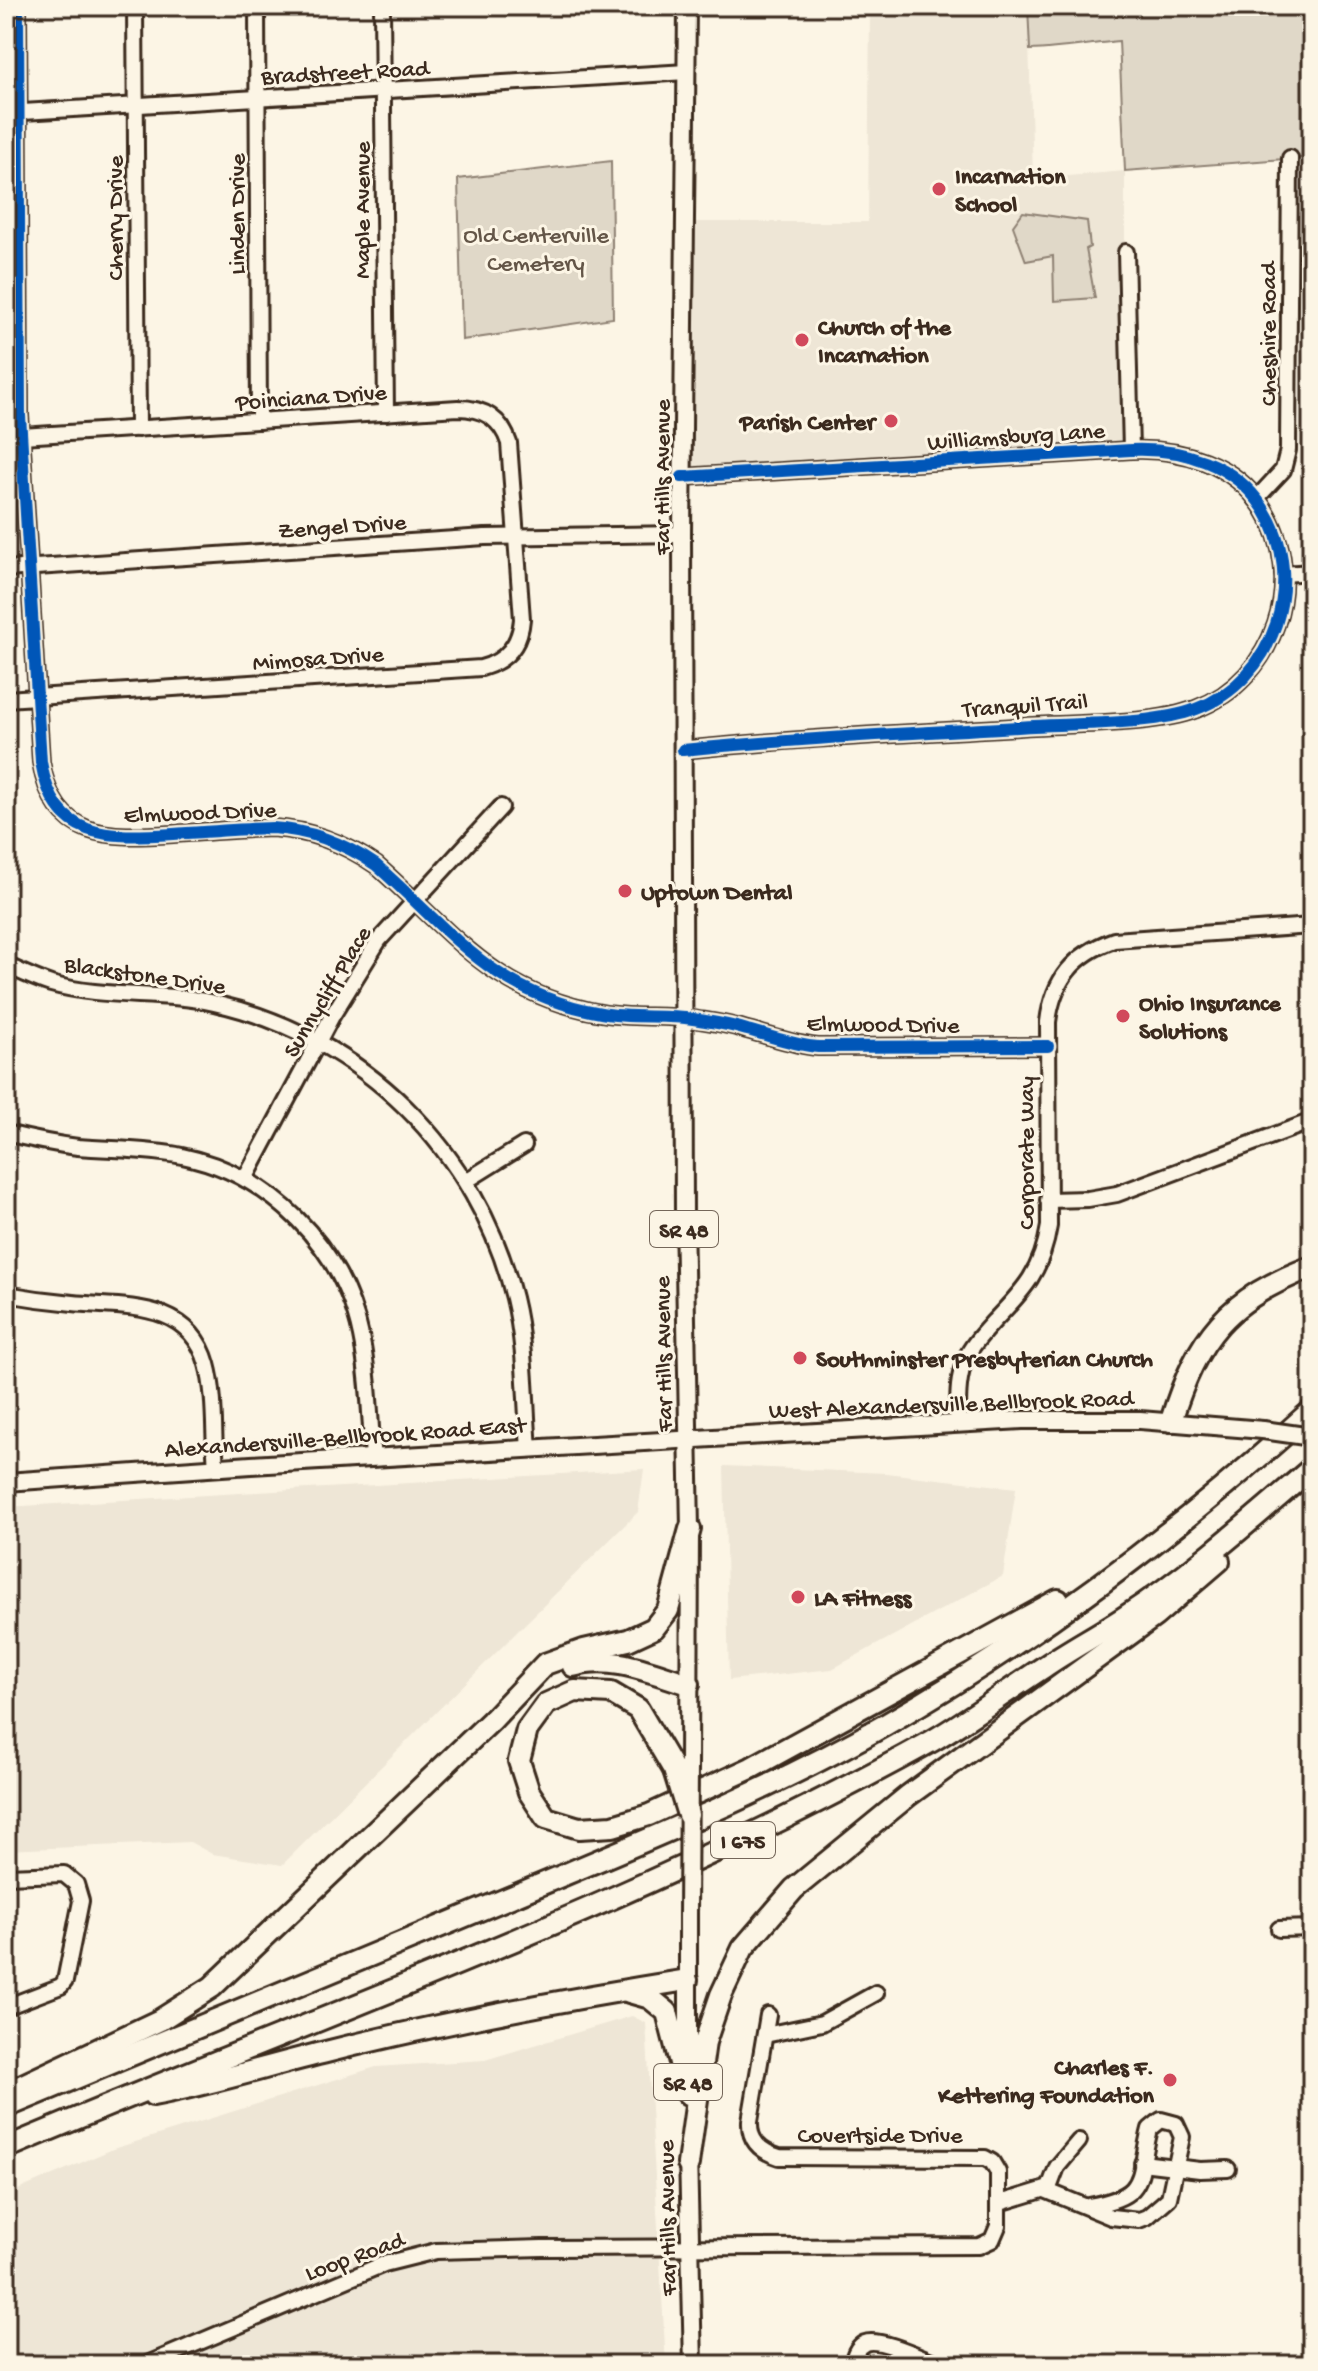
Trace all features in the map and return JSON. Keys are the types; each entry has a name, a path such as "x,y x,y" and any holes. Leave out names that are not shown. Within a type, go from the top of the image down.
{"highway":[{"path":"1171,1421 1194,1361 1216,1327 1252,1295 1312,1267"},
{"name":"I 675","path":"6,2107 610,1855 761,1789 883,1726 973,1672 1096,1587 1240,1476 1312,1410"},
{"name":"I 675","path":"6,2148 574,1916 748,1837 819,1801 935,1739 1063,1654 1127,1616 1208,1556 1312,1468"},
{"path":"688,2164 705,2042 721,1995 743,1948 794,1889 909,1795 1112,1648 1205,1575 1291,1486"},
{"path":"6,2093 160,2020 212,1987 500,1712 545,1664 584,1650 628,1640 654,1628 668,1610 690,1529"},
{"path":"688,1815 681,1768 638,1709 611,1693 575,1691 546,1704 527,1730 519,1761 529,1792 546,1818 579,1828 613,1826 649,1815 751,1768 1128,1561"},
{"path":"500,1712 557,1673 584,1663 610,1662 689,1684"},
{"path":"114,2102 190,2088 332,2050 570,1999 687,1980"},
{"path":"621,1991 650,1998 667,2012 688,2094"}],"main road":[{"name":"Far Hills Avenue","path":"681,1768 689,1684 690,1529 682,534 687,6"},
{"name":"West Alexandersville Bellbrook Road","path":"687,1440 1061,1419 1171,1421 1312,1437"},
{"name":"Alexandersville-Bellbrook Road East","path":"6,1482 687,1440"},
{"name":"Far Hills Avenue","path":"688,1815 688,2164 693,2365"}],"street":[{"name":"Elmwood Drive","path":"18,6 12,113 13,437 28,567 44,781 56,805 80,826 118,837 245,829 306,832 360,854 488,967 520,988 540,997 605,1014 685,1018 818,1047 1048,1046"},
{"name":"Cherry Drive","path":"135,6 138,429"},
{"name":"Linden Drive","path":"257,6 259,421"},
{"name":"Maple Avenue","path":"382,6 386,413"},
{"name":"Bradstreet Road","path":"12,113 687,72"},
{"name":"Cheshire Road","path":"1256,499 1283,470 1288,450 1290,158"},
{"path":"1126,252 1131,450"},
{"name":"Poinciana Drive","path":"13,437 471,408 494,418 509,443 516,536"},
{"name":"Williamsburg Lane","path":"682,477 1169,450 1200,458 1232,476 1256,499 1272,525 1283,574"},
{"name":"Zengel Drive","path":"6,569 516,536 682,534"},
{"name":"Mimosa Drive","path":"6,699 491,665 507,656 521,631 516,536"},
{"path":"1283,574 1312,572"},
{"name":"Tranquil Trail","path":"683,750 1183,714 1226,694 1259,660 1277,624 1282,604 1283,574"},
{"name":"Sunnycliff Place","path":"245,1179 359,969 413,901 501,807"},
{"name":"Corporate Way","path":"958,1423 959,1384 966,1357 1029,1283 1046,1242 1048,1022 1053,992 1068,969 1099,945 1127,938 1312,926"},
{"name":"Blackstone Drive","path":"6,965 51,984 189,998 280,1023 319,1042 369,1073 402,1102 435,1138 466,1181 497,1244 514,1298 523,1349 529,1449"},
{"path":"1048,1200 1088,1199 1117,1194 1312,1121"},
{"path":"6,1133 79,1147 184,1156 245,1179 277,1201 309,1230 332,1261 350,1299 365,1362 373,1458"},
{"path":"466,1181 524,1145"},
{"path":"6,1294 70,1303 146,1308 181,1324 195,1339 207,1363 216,1468"},
{"path":"6,1876 64,1874 76,1884 81,1901 65,1981 61,1986 6,2007"},
{"path":"1279,1929 1312,1928"},
{"path":"765,2035 822,2023 876,1993"},
{"name":"Covertside Drive","path":"689,2248 979,2246 987,2244 996,2234 1000,2203 998,2172 992,2162 985,2158 779,2157 761,2149 751,2136 750,2121 768,2015"},
{"path":"1045,2190 1120,2219 1139,2220 1147,2217 1169,2198 1182,2137 1176,2124 1161,2120 1150,2129 1139,2180 1127,2196 1114,2202 1089,2206"},
{"path":"1000,2203 1045,2190 1052,2183 1057,2167 1079,2141"},
{"path":"1142,2163 1200,2170 1228,2169"},
{"name":"Loop Road","path":"145,2365 348,2278 411,2255 462,2249 689,2248"},
{"path":"852,2365 856,2350 866,2342 878,2342 941,2365"}],"shaded area":[{"path":"870,6 1028,6 1033,179 1125,171 1125,311 1131,450 682,477 685,222 868,222"},
{"path":"724,1466 886,1473 1016,1488 1003,1576 832,1669 729,1680"},
{"path":"644,1469 638,1512 282,1865 212,1854 190,1842 6,1850 6,1507"},
{"path":"632,2016 646,2023 666,2365 6,2365 6,2195 113,2149 376,2067 485,2060"}],"green space":[{"path":"1028,6 1312,6 1312,157 1125,171 1119,41 1030,50"},
{"name":"Old Centerville Cemetery","path":"611,161 613,318 462,340 458,179"},
{"path":"1023,212 1087,221 1090,247 1086,249 1095,298 1054,301 1053,256 1026,261 1013,226"}],"cycle path":[{"path":"18,6 20,415 41,762 48,788 58,807 71,821 106,834 127,836 272,828 327,839 376,865 453,937 503,976 563,1004 601,1013 713,1022 818,1047 1048,1046"},
{"path":"682,477 1131,450 1169,452 1205,461 1222,469 1251,493 1263,508 1276,536 1283,565 1282,595 1276,624 1264,651 1246,675 1223,695 1196,709 1160,718 1117,722 858,736 683,750"}],"place":[{"name":"Incarnation School","path":"939,189"},
{"name":"Church of the Incarnation","path":"802,340"},
{"name":"Parish Center","path":"891,421"},
{"name":"Uptown Dental","path":"625,891"},
{"name":"Ohio Insurance Solutions","path":"1123,1016"},
{"name":"Southminster Presbyterian Church","path":"800,1358"},
{"name":"LA Fitness","path":"798,1597"},
{"name":"Charles F. Kettering Foundation","path":"1170,2080"}]}
